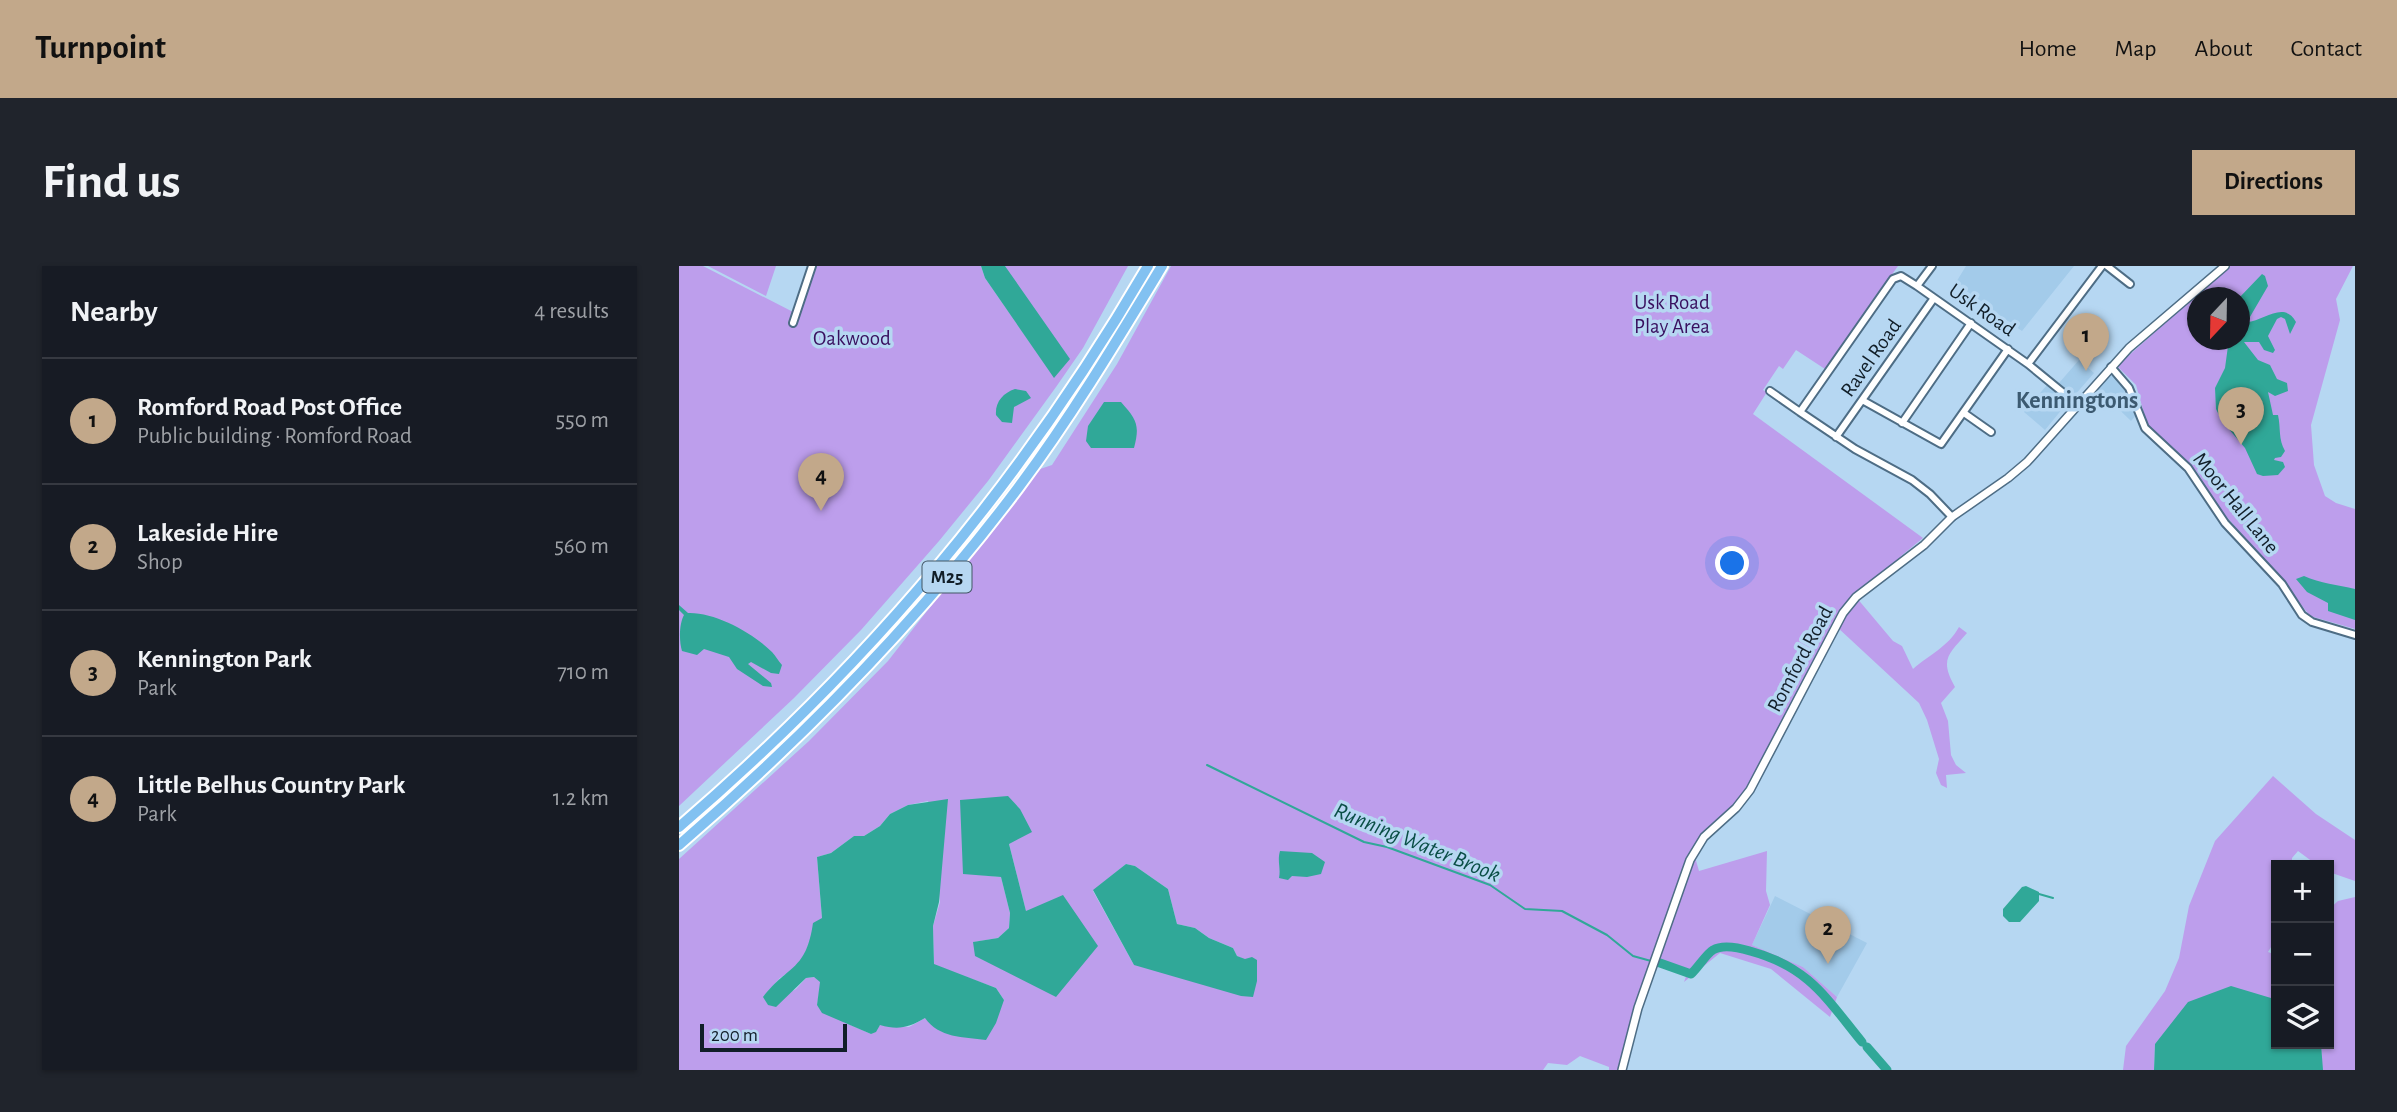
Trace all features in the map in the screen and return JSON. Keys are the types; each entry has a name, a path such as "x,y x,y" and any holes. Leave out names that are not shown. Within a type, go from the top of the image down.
{"highway":[{"name":"M25","path":"679,827 753,762 823,694 892,622 947,558 1058,411 1148,266"},
{"name":"M25","path":"679,845 758,774 844,690 897,635 957,565 1056,435 1162,266"}],"street":[{"path":"793,323 812,266"},
{"path":"1917,286 1932,266"},
{"path":"2028,364 2105,266 2130,284"},
{"name":"Romford Road","path":"1622,1070 1640,1000 1694,852 1704,837 1745,798 1849,604 1924,545 1952,517 2016,472 2052,436 2111,367 2225,266"},
{"name":"Usk Road","path":"1800,412 1898,275 2008,349 2077,404"},
{"name":"Ravel Road","path":"1836,438 1934,298"},
{"path":"1902,423 1971,323"},
{"path":"1862,400 1941,444 2008,349"},
{"name":"Moor Hall Lane","path":"2111,367 2129,388 2145,428 2188,468 2225,523 2282,584 2302,615 2312,622 2355,635"},
{"path":"1770,391 1836,438 1912,480 1952,517"},
{"path":"1964,413 1991,432"}],"shaded area":[{"path":"981,266 1005,266 1070,359 1054,378 985,278"},
{"path":"1966,266 2074,266 2022,331 1955,284"},
{"path":"2262,274 2265,276 2268,286 2250,317 2250,287"},
{"path":"2280,312 2291,316 2296,322 2290,334 2285,319 2277,319 2268,336 2275,350 2273,353 2264,350 2259,342 2250,342 2250,322"},
{"path":"2227,350 2250,350 2258,360 2270,365 2277,379 2287,383 2288,391 2275,396 2268,392 2273,415 2278,415 2285,451 2281,457 2274,460 2283,462 2285,467 2278,475 2257,474 2245,448 2222,421 2216,409 2215,388 2225,368"},
{"path":"2079,360 2094,373 2074,396 2059,383"},
{"path":"2115,375 2124,383 2137,414 2131,421 2097,388 2105,378"},
{"path":"2047,385 2065,400 2063,408 2045,430 2024,412"},
{"path":"1015,389 1026,391 1031,398 1014,407 1012,423 1002,422 996,415 998,402"},
{"path":"1104,402 1121,402 1131,414 1137,428 1134,448 1091,448 1086,441 1088,426"},
{"path":"2304,576 2355,589 2355,620 2328,611 2328,603 2307,592 2296,579"},
{"path":"679,605 688,613 710,616 733,625 764,645 782,665 779,674 771,673 751,662 748,664 771,683 772,687 763,686 737,669 729,657 704,649 697,655 682,651 680,633 684,615 679,610"},
{"path":"1008,796 1020,809 1032,832 1009,844 1026,911 1063,895 1098,946 1056,997 975,956 973,942 998,938 1009,928 1010,913 1001,877 963,874 960,800"},
{"path":"948,799 939,902 933,926 934,964 996,988 1004,1000 996,1023 986,1040 944,1033 925,1018 903,1027 880,1025 876,1032 871,1034 822,1013 817,1005 820,982 814,977 806,978 776,1007 768,1005 763,997 801,959 810,939 813,923 822,918 817,857 831,853 854,836 864,836 880,826 890,814 908,805"},
{"path":"1280,851 1312,853 1325,862 1321,874 1292,876 1288,880 1279,878"},
{"path":"1126,864 1135,866 1168,889 1177,924 1195,928 1209,938 1233,948 1237,956 1257,960 1257,981 1253,997 1241,996 1134,965 1093,890"},
{"path":"2022,887 2039,892 2039,901 2020,922 2009,922 2003,916 2003,909"},
{"path":"1775,896 1867,943 1837,997 1803,967 1752,945"},
{"path":"2231,986 2271,998 2271,1049 2321,1049 2323,1070 2154,1070 2155,1044 2188,1002"}],"green space":[{"name":"Oakwood","path":"679,266 703,266 799,315 814,266 981,266 985,278 1054,377 1005,266 1128,266 1083,348 988,481 939,541 861,630 794,698 679,806"},
{"path":"708,266 776,266 766,296"},
{"name":"Usk Road Play Area","path":"1171,266 1898,266 1825,369 1796,350 1783,369 1779,366 1763,390 1767,392 1753,414 1923,538 1901,556 1904,561 1856,597 1893,641 1902,646 1913,669 1944,645 1959,627 1967,633 1948,657 1948,670 1955,687 1941,703 1948,721 1951,755 1956,765 1966,773 1946,775 1947,788 1941,785 1936,773 1939,759 1919,703 1837,627 1750,790 1711,830 1690,860 1621,1070 1609,1070 1609,1067 1580,1056 1567,1065 1548,1063 1543,1070 679,1070 679,859 809,741 888,661 1037,470 1052,465 1117,364","holes":["1007,796 1020,809 1009,844 1026,911 1056,997 974,942 998,938 1009,928 1010,913 1001,877 963,873","928,801 940,902 933,926 934,965 996,988 1004,1000 925,1018 909,1027 880,1025 871,1034 844,1022 817,1005 821,982 814,977 806,978 796,989 768,1005 764,996 780,978 794,969 804,956 822,918 817,857 831,853 854,836 864,836 880,826 890,814 908,805","1126,864 1135,866 1168,889 1177,924 1195,928 1209,938 1233,948 1237,956 1245,960 1134,965 1093,891"]},
{"path":"2229,266 2353,266 2336,299 2340,320 2311,425 2314,465 2325,496 2355,509 2355,629 2310,616 2216,505 2198,473 2147,424 2136,385 2117,366 2187,304 2187,350 2250,350 2250,287 2205,287"},
{"path":"2273,776 2316,814 2355,840 2355,881 2334,874 2334,860 2310,860 2298,851 2292,860 2271,860 2271,947 2268,952 2271,953 2271,998 2155,1044 2154,1070 2123,1070 2126,1046 2165,991 2179,958 2189,906 2215,841"},
{"path":"1767,851 1766,891 1770,905 1752,945 1803,967 1837,997 1830,1017 1771,969 1720,953 1684,982 1688,971 1658,960 1695,857 1699,871"},
{"path":"2355,897 2355,1070 2322,1070 2321,1049 2334,1049 2334,905"}],"waterway":[{"name":"Running Water Brook","path":"1207,765 1364,842 1387,847 1490,885 1525,909 1562,911 1607,935 1633,956 1651,961"},
{"path":"2039,894 2053,898"},
{"path":"1660,963 1691,974 1711,952 1726,947 1770,958 1802,975 1815,986 1862,1042"},
{"path":"1867,1047 1887,1070"}],"place":[{"name":"Romford Road Post Office","path":"2086,371"},
{"name":"Kennington Park","path":"2241,445"},
{"name":"Little Belhus Country Park","path":"821,511"},
{"name":"Lakeside Hire","path":"1828,964"}],"district":[{"name":"Kenningtons","path":"2077,401"}]}
